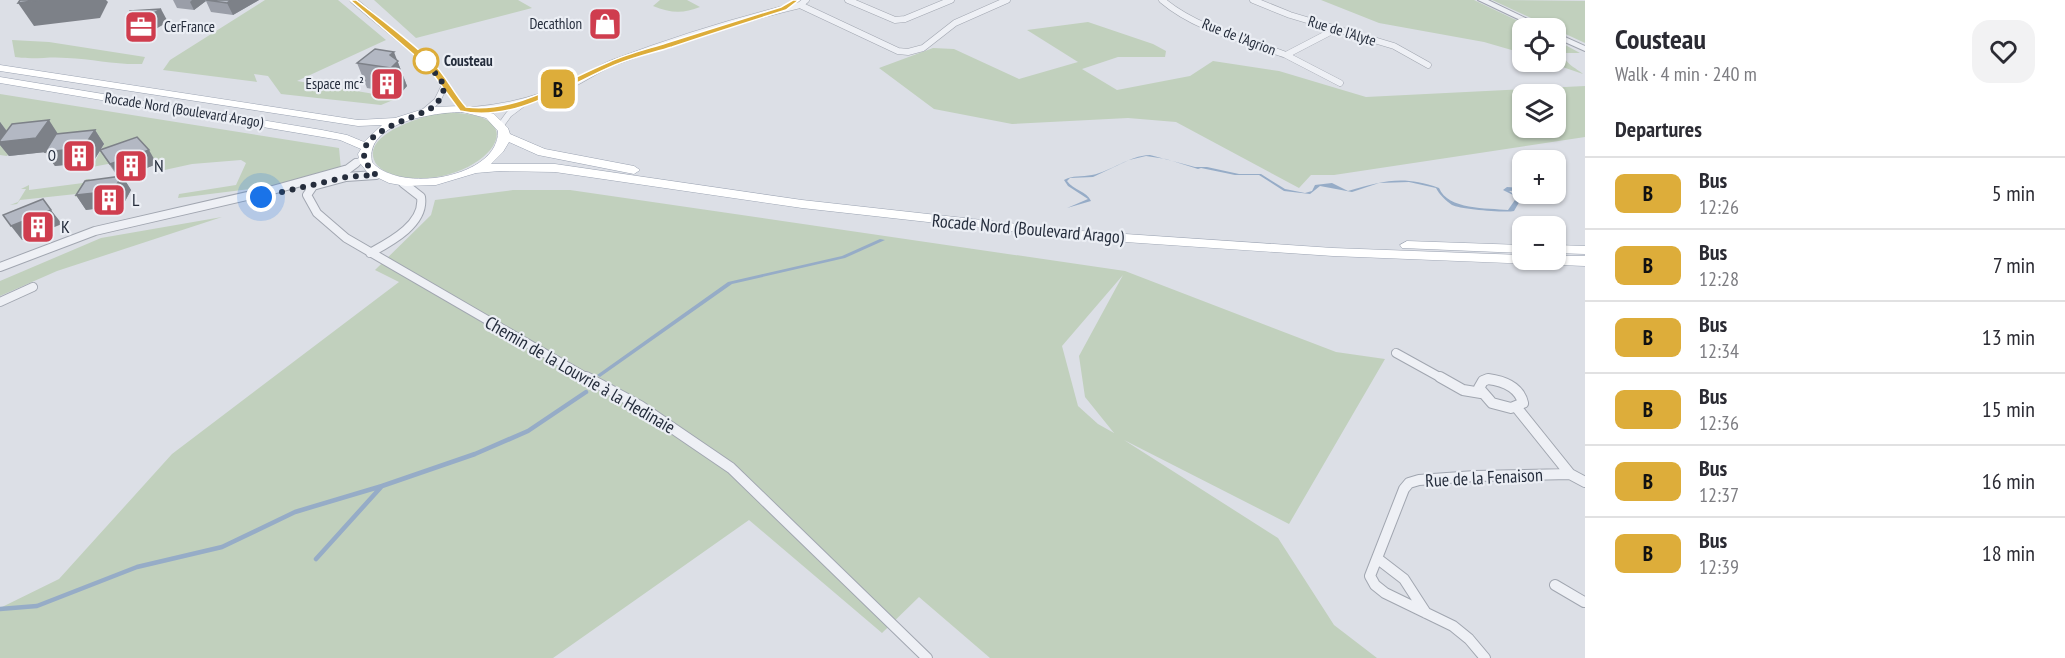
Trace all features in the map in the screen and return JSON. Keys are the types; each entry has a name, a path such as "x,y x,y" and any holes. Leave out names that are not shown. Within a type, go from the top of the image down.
{"main road":[{"path":"0,68 330,120 358,123 398,121"},
{"name":"Rocade Nord (Boulevard Arago)","path":"0,80 343,137 366,152"},
{"path":"468,110 424,112 384,128 366,152 368,167 376,175 403,183 439,181 473,170 496,154 501,148 503,130"},
{"name":"Rocade Nord (Boulevard Arago)","path":"468,110 490,116 503,130 542,152 680,178 917,208 1086,225 1235,236 1512,249"},
{"name":"Rocade Nord (Boulevard Arago)","path":"473,170 500,166 554,169 904,216 1091,236 1344,252 1585,261"},
{"path":"1566,249 1585,250"}],"street":[{"path":"353,0 430,64 450,88 456,102 468,110 500,108 526,102 571,84 612,63 737,22 800,5 806,0"},
{"path":"848,0 895,20 904,20 951,0"},
{"path":"937,0 944,3"},
{"path":"800,5 898,51 912,52 934,42 952,25 1007,0"},
{"name":"Rue de l'Agrion","path":"1162,0 1177,11 1198,21 1287,55 1340,83"},
{"name":"Rue de l'Alyte","path":"1253,0 1336,30 1395,46 1428,65"},
{"path":"1482,0 1521,18"},
{"name":"Rue de l'Agrion","path":"1287,55 1336,30"},
{"path":"1566,40 1585,49"},
{"path":"424,112 435,105 443,93 445,86 442,79"},
{"path":"503,130 509,114 526,102"},
{"path":"0,267 95,231 329,175 348,169 366,152"},
{"path":"174,213 346,177 376,175"},
{"path":"370,254 405,230 420,212 423,205 422,198 403,183"},
{"name":"Chemin de la Louvrie à la Hedinaie","path":"314,185 306,195 313,207 346,238 566,367 640,406 731,468 927,658"},
{"path":"0,302 33,287"},
{"path":"1396,353 1463,390 1481,393 1497,405 1517,408"},
{"name":"Rue de la Fenaison","path":"1481,393 1479,388 1483,381 1495,380 1510,385 1523,399 1523,403 1517,408 1570,474 1585,482"},
{"name":"Rue de la Fenaison","path":"1485,658 1463,633 1382,592 1372,583 1370,576 1404,489 1408,483 1475,476 1570,474"},
{"name":"Rue de la Fenaison","path":"1378,559 1404,579 1426,613"},
{"path":"1555,585 1585,602"}],"green space":[{"path":"265,0 338,0 386,40 297,81 398,98 381,105 281,94 268,76 254,74 257,82 163,70 170,60"},
{"path":"374,0 518,0 532,8 416,38"},
{"path":"660,0 687,0 700,7 677,12 653,6"},
{"path":"1321,0 1474,0 1512,18 1512,50 1484,42 1379,23"},
{"path":"1492,0 1585,1 1585,43 1566,34 1566,18 1531,18"},
{"path":"1088,22 1153,44 1166,51 1165,57 1118,57 1082,69 1117,90 1190,76 1213,61 1279,71 1366,97 1512,90 1512,138 1566,138 1566,87 1585,86 1585,137 1334,175 1311,175 1299,188 1176,122 1128,118 1012,124 934,109 879,68 933,48 954,49 1019,79 1078,62 1027,30"},
{"path":"12,40 49,42 145,57 142,64 133,64 15,57"},
{"path":"1566,45 1580,53 1566,53"},
{"path":"1566,60 1568,62 1583,74 1566,68"},
{"path":"0,94 339,148 341,169 274,186 178,198 179,194 236,185 246,163 241,160 192,164 160,171 145,151 92,167 104,144 22,138 7,156 0,155"},
{"path":"438,113 471,115 490,122 497,133 493,146 481,159 462,170 438,177 402,177 388,173 377,165 373,155 375,145 383,137 406,124"},
{"path":"86,179 90,179 79,196 75,197 76,194 20,200 17,204 10,205 18,202 26,189 21,189 29,185 29,190 83,183"},
{"path":"513,190 570,190 1125,271 1336,352 1385,359 1289,524 1124,440 1278,538 1334,625 1377,658 990,658 919,597 882,633 749,520 553,658 0,658 0,608 59,579 172,454 399,282 375,270 431,215 435,200","holes":["1123,275 1079,356 1085,397 1114,433 1098,424 1078,406 1062,346"]},
{"path":"222,217 57,271 0,296 0,281 101,238"}],"water":[{"path":"1150,155 1164,159 1146,156 1129,160"},
{"path":"1128,160 1093,177 1070,178 1067,181 1091,201 1067,208 1088,199 1068,186 1064,180 1070,177 1099,173"},
{"path":"1172,161 1239,174 1261,174 1285,189 1305,193 1312,191 1315,185 1332,183 1348,191 1379,183 1352,192 1320,186 1310,194 1284,191 1259,175 1235,175 1198,169"},
{"path":"1403,181 1426,184 1439,188 1451,200 1469,207 1508,210 1512,204 1518,204 1514,211 1463,208 1452,205 1436,188 1409,182 1379,183"},
{"path":"1512,187 1512,191 1509,191 1512,194 1503,190"},
{"path":"880,239 885,240 845,258 732,284 600,377 597,375 728,282 842,256"}],"building":[{"path":"20,0 39,0 18,3"},
{"path":"206,0 231,0 227,3"},
{"path":"161,9 145,18 145,22 129,25 130,11"},
{"path":"375,49 394,52 390,55 398,61 391,68 357,63"},
{"path":"49,120 36,138 0,142 12,124"},
{"path":"95,130 83,148 45,152 56,134"},
{"path":"137,137 149,150 110,164 100,150"},
{"path":"122,176 113,191 76,195 85,181"},
{"path":"43,199 51,210 11,226 3,215"}],"waterway":[{"path":"382,486 475,454 528,431 586,392"},
{"path":"0,609 37,606 137,567 222,547 295,512 382,486"},
{"path":"316,559 382,486"}],"bus line":[{"name":"B","path":"353,0 430,64 450,88 453,98 463,109 473,110 500,108 526,102 571,84 612,63 783,9 795,0"}],"place":[{"name":"Decathlon","path":"605,24"},
{"name":"CerFrance","path":"141,27"},
{"name":"Cousteau","path":"426,61"},
{"name":"Espace mc²","path":"387,84"},
{"name":"O","path":"79,156"},
{"name":"N","path":"131,166"},
{"name":"L","path":"109,200"},
{"name":"K","path":"38,227"}],"route":[{"path":"261,197 346,177 376,175 368,167 364,158 367,147 374,137 384,128 424,112 435,105 443,93 445,86 442,79 426,61"}]}
